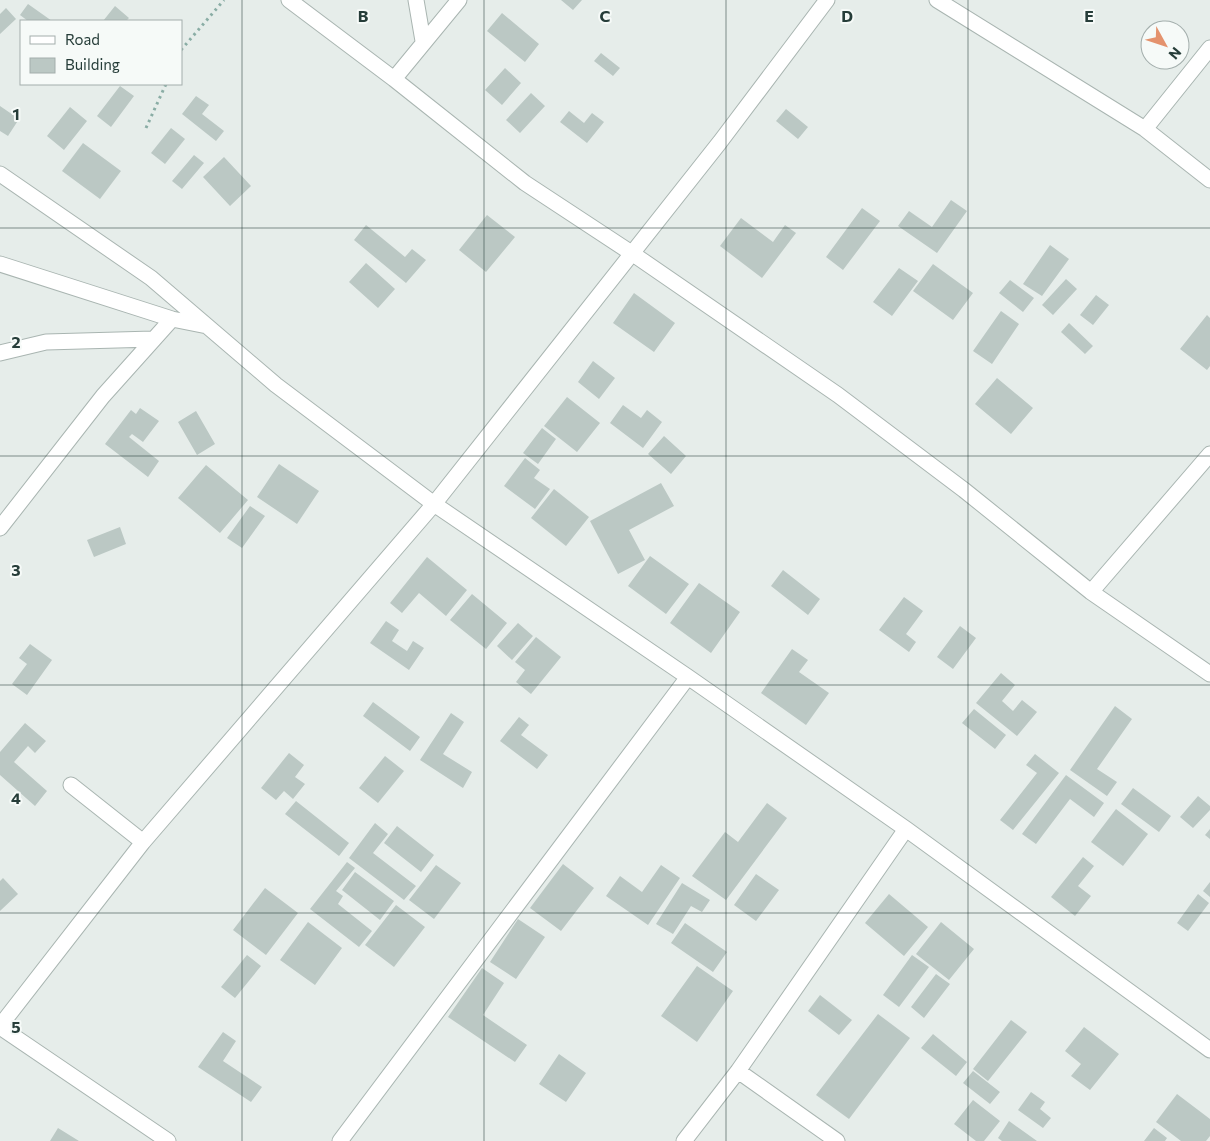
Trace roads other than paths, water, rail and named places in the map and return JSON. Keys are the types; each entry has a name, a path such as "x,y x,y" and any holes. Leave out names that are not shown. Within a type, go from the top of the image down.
{"street":[{"path":"289,0 394,78 525,183 633,254 838,395 964,490 1091,592 1210,674"},
{"path":"416,0 423,41"},
{"path":"394,78 459,0"},
{"path":"168,1141 0,1026 143,842 434,504 633,254 827,0"},
{"path":"937,0 1145,129 1210,180"},
{"path":"1145,129 1210,48"},
{"path":"0,174 151,278 276,385 434,504 688,677 906,829 1210,1050"},
{"path":"0,264 172,319 208,327"},
{"path":"0,528 103,396 172,319"},
{"path":"0,353 46,342 153,339"},
{"path":"1091,592 1210,454"},
{"path":"340,1141 688,677"},
{"path":"71,785 143,842"},
{"path":"684,1141 738,1071 906,829"},
{"path":"738,1071 838,1141"}]}
